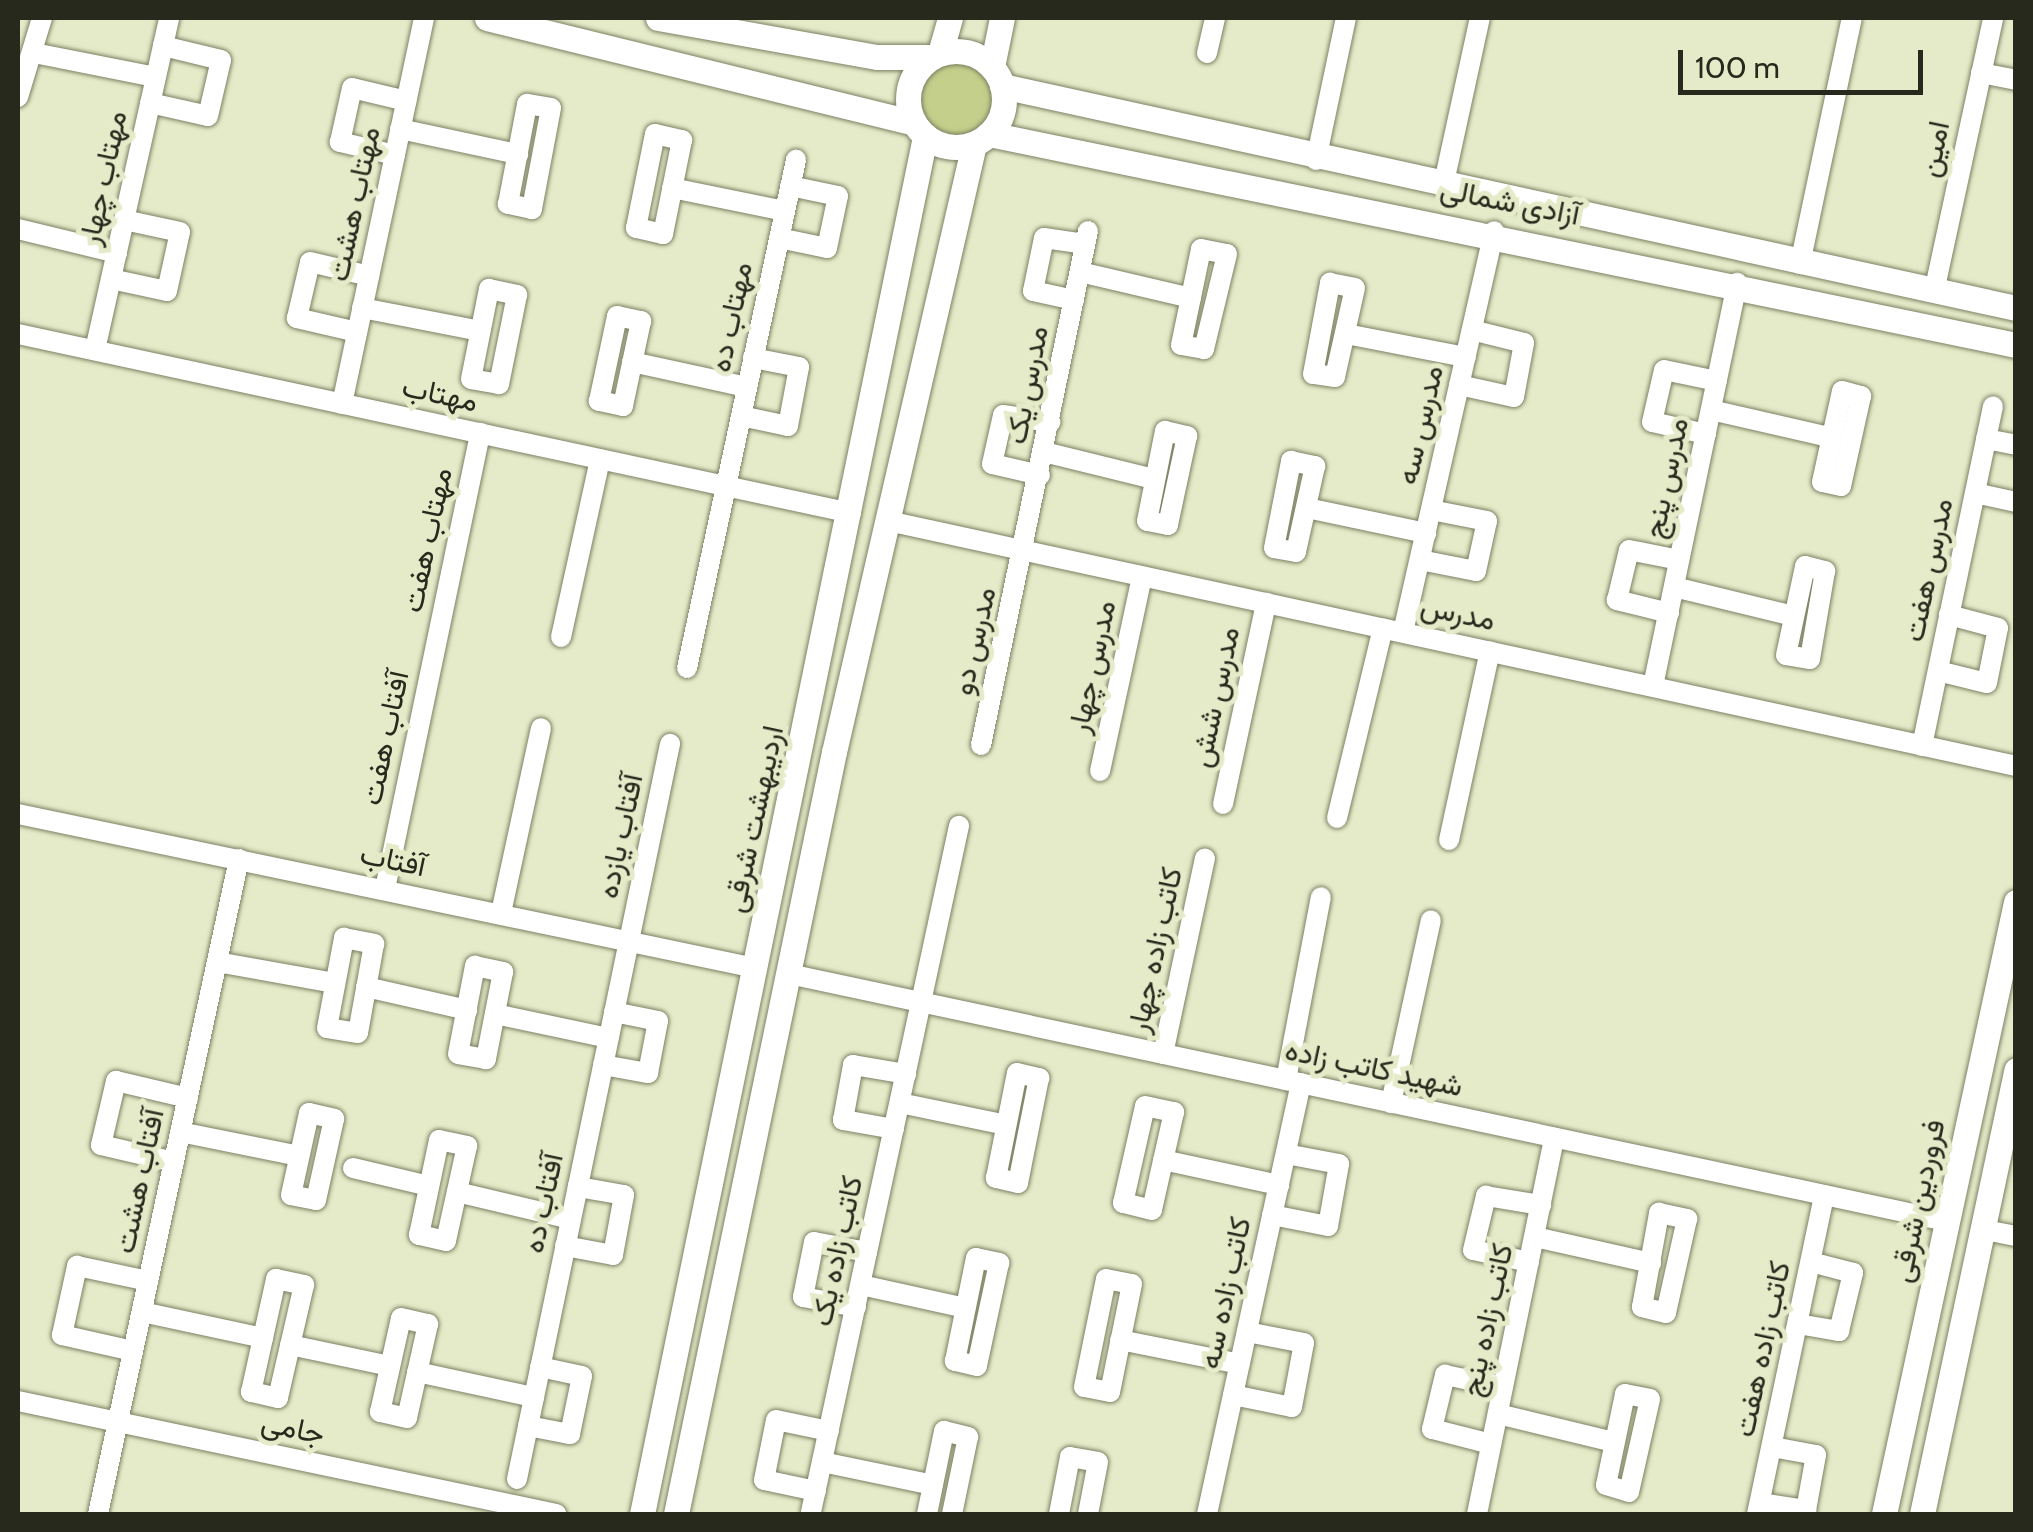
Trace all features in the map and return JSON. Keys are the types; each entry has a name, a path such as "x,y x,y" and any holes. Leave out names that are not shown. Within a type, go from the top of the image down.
{"main road":[{"path":"486,18 859,102 920,130 982,139"},
{"path":"658,18 877,57 968,52 997,77"},
{"path":"920,130 910,86 936,55 950,18"},
{"path":"676,1514 841,720 997,77 1002,18"},
{"name":"آزادی شمالی","path":"997,77 1316,160 2016,308"},
{"name":"اردیبهشت شرقی","path":"642,1514 812,704 920,130"},
{"name":"آزادی شمالی","path":"982,139 1494,231 2016,345"},
{"path":"812,704 820,729 841,720"},
{"path":"796,774 815,763 829,778"},
{"name":"فروردین شرقی","path":"1884,1514 2016,902"},
{"path":"1922,1514 2016,1070"}],"street":[{"path":"18,97 42,18"},
{"name":"مهتاب چهار","path":"95,350 169,18"},
{"name":"مهتاب هشت","path":"342,404 424,18"},
{"path":"1207,53 1215,18"},
{"path":"1316,160 1346,18"},
{"path":"1443,187 1480,18"},
{"path":"1800,264 1852,18"},
{"name":"امین","path":"1934,292 1993,18"},
{"path":"150,103 208,116 221,60 162,46"},
{"path":"34,53 156,78"},
{"path":"1981,73 2016,80"},
{"path":"394,155 340,142 352,88 406,101"},
{"path":"527,104 552,108 532,209 508,204 518,154 527,104"},
{"path":"400,129 518,154"},
{"name":"مهتاب ده","path":"686,668 796,160"},
{"path":"779,238 827,248 838,196 790,186"},
{"path":"672,188 785,211"},
{"path":"111,279 167,291 180,232 124,220"},
{"path":"18,229 117,252"},
{"name":"مدرس سه","path":"1337,818 1393,630 1420,560 1494,231"},
{"name":"مدرس یک","path":"1025,551 1087,238 1044,238 1034,291 1074,300"},
{"path":"357,332 297,318 310,262 369,276"},
{"path":"1080,272 1191,298"},
{"name":"مدرس پنج","path":"1653,686 1737,283"},
{"path":"362,308 480,332"},
{"path":"1459,385 1514,396 1524,343 1472,330"},
{"name":"مهتاب","path":"18,334 850,513"},
{"path":"1346,334 1466,357"},
{"path":"740,416 788,426 799,367 753,358"},
{"path":"632,362 747,387"},
{"path":"1706,434 1652,422 1664,370 1717,381"},
{"name":"مدرس هفت","path":"1922,746 1993,406"},
{"path":"1711,410 1829,437"},
{"path":"1040,474 992,464 1003,415 1050,422"},
{"name":"مهتاب هفت","path":"433,658 480,433"},
{"path":"1986,438 2016,446"},
{"path":"1044,452 1154,478"},
{"path":"561,637 600,459"},
{"path":"1974,493 2016,502"},
{"path":"1306,508 1426,533"},
{"path":"1420,560 1476,570 1487,521 1431,510"},
{"name":"مدرس","path":"888,521 2016,766"},
{"path":"1669,612 1617,600 1628,550 1680,560"},
{"name":"مدرس دو","path":"981,745 1025,551"},
{"name":"مدرس چهار","path":"1100,771 1142,576"},
{"path":"1674,587 1794,616"},
{"name":"مدرس شش","path":"1223,804 1266,602"},
{"path":"1938,671 1987,683 1998,628 1950,616"},
{"path":"1449,840 1490,651"},
{"name":"آفتاب هفت","path":"385,889 433,658"},
{"path":"502,913 542,728"},
{"name":"آفتاب یازده","path":"629,940 670,744"},
{"name":"آفتاب","path":"18,814 756,968"},
{"name":"کاتب زاده یک","path":"829,1431 776,1420 764,1480 814,1501 959,826"},
{"name":"کاتب زاده چهار","path":"1163,1054 1205,858"},
{"name":"آفتاب هشت","path":"98,1514 239,859"},
{"name":"کاتب زاده سه","path":"1212,1514 1233,1395 1286,1154 1321,897"},
{"path":"1391,1103 1431,920"},
{"path":"344,938 374,944 358,1034 327,1028 335,982 344,938"},
{"name":"آفتاب ده","path":"517,1479 629,940"},
{"path":"217,962 335,982"},
{"path":"476,966 503,972 486,1060 458,1054 467,1010 476,966"},
{"name":"شهید کاتب زاده","path":"789,974 1946,1221"},
{"path":"366,987 467,1010"},
{"path":"603,1064 648,1074 658,1021 614,1012"},
{"path":"495,1014 608,1038"},
{"path":"894,1129 843,1120 854,1064 906,1074"},
{"path":"1017,1073 1039,1078 1018,1183 996,1178 1006,1125 1017,1073"},
{"path":"174,1162 101,1145 116,1081 188,1098"},
{"path":"900,1103 1006,1125"},
{"path":"1145,1106 1174,1112 1163,1160 1152,1210 1123,1203 1145,1106"},
{"path":"180,1132 299,1156"},
{"name":"کاتب زاده پنج","path":"1477,1514 1554,1138"},
{"path":"439,1140 467,1146 446,1241 419,1235 429,1186 439,1140"},
{"path":"1272,1215 1328,1226 1340,1164 1286,1154"},
{"path":"1163,1160 1279,1184"},
{"path":"353,1168 429,1186"},
{"path":"565,1246 613,1254 624,1195 578,1187"},
{"path":"457,1192 571,1218"},
{"name":"کاتب زاده هفت","path":"1758,1509 1824,1195"},
{"path":"1529,1262 1473,1250 1486,1196 1541,1205"},
{"path":"1985,1230 2016,1236"},
{"path":"1535,1237 1651,1262"},
{"path":"856,1307 803,1297 814,1242 868,1252"},
{"path":"976,1258 998,1263 977,1366 954,1361 966,1308 976,1258"},
{"path":"1798,1324 1839,1331 1853,1274 1811,1262"},
{"path":"133,1350 62,1336 69,1301 77,1266 148,1282"},
{"path":"276,1279 304,1285 278,1398 251,1392 263,1338 276,1279"},
{"path":"1106,1279 1132,1284 1120,1340 1110,1392 1084,1387 1106,1279"},
{"path":"860,1285 966,1308"},
{"path":"142,1312 263,1338"},
{"path":"401,1318 428,1324 407,1418 380,1412 390,1366 401,1318"},
{"path":"1233,1395 1292,1407 1304,1343 1246,1332"},
{"path":"1120,1340 1240,1364"},
{"path":"290,1345 390,1366"},
{"path":"528,1426 570,1434 582,1376 540,1368"},
{"path":"417,1372 534,1397"},
{"path":"1492,1444 1432,1429 1444,1375 1504,1387"},
{"name":"جامی","path":"18,1401 556,1514"},
{"path":"1498,1414 1614,1442"},
{"path":"927,1514 944,1432 968,1436 952,1514"},
{"path":"1758,1509 1806,1510 1816,1455 1772,1447"},
{"path":"1058,1514 1070,1457 1098,1462 1088,1514"},
{"path":"822,1462 933,1485"}],"green space":[{"path":"956,60 984,71 995,99 984,127 956,138 928,127 917,99 928,71"}]}
